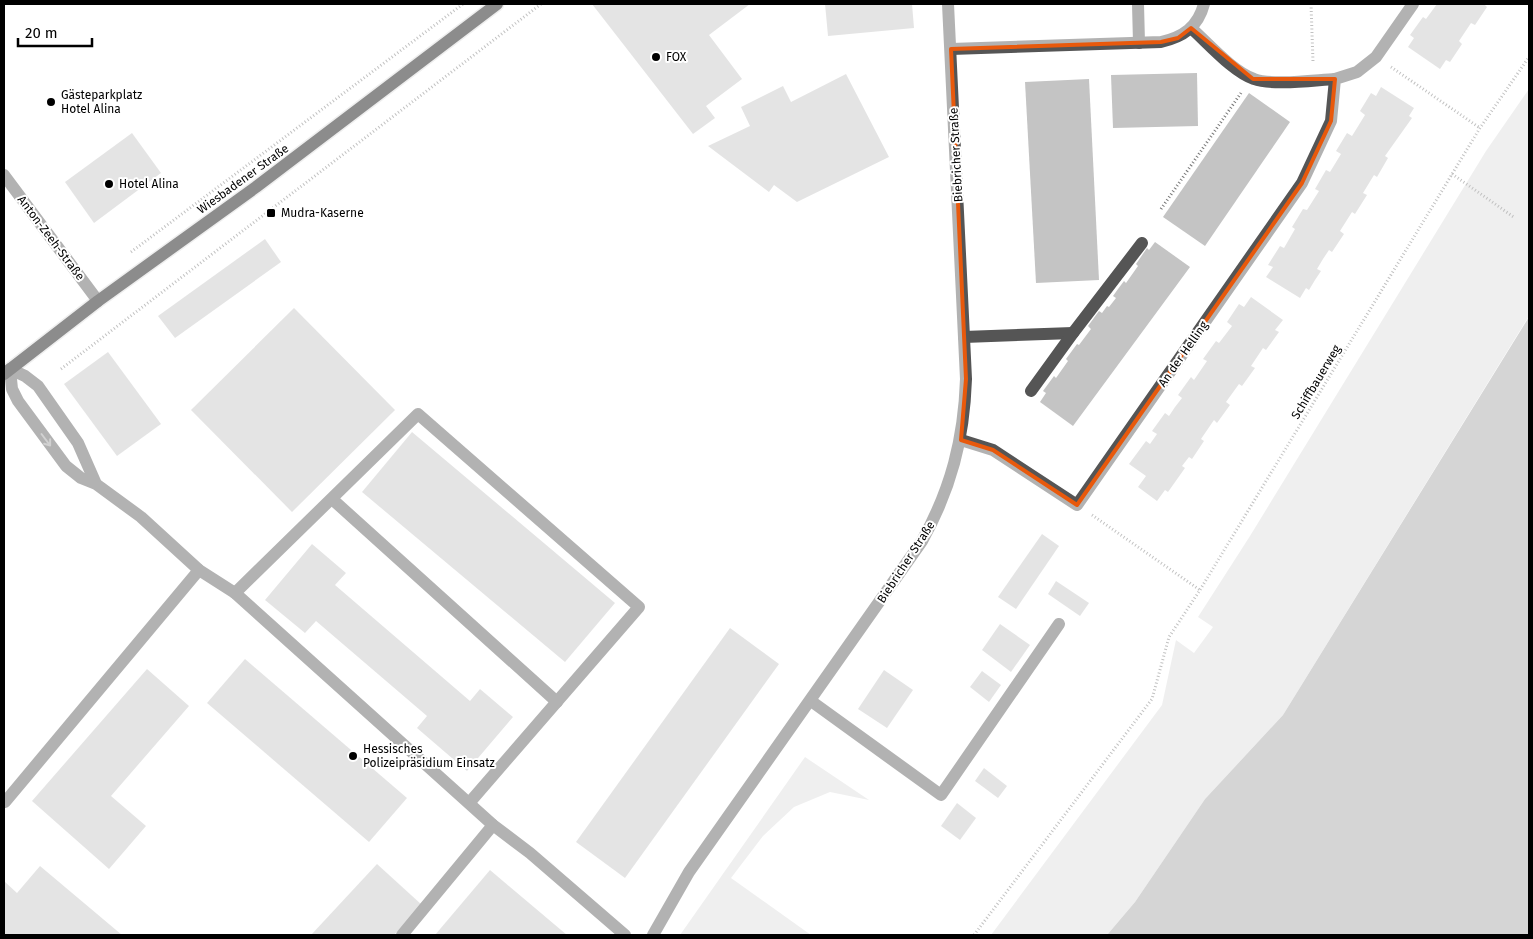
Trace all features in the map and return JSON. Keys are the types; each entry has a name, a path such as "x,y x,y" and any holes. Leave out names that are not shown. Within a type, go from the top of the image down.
{"main road":[{"name":"Wiesbadener Straße","path":"7,371 98,301 256,187 497,4"}],"street":[{"name":"Biebricher Straße","path":"653,935 689,872 922,541 945,496 961,440 966,379 948,4"},
{"path":"1138,4 1139,43"},
{"path":"951,49 1161,42 1178,38 1191,28 1201,14 1204,4"},
{"path":"1191,28 1239,70 1251,78 1268,82 1335,79 1357,72 1376,57 1412,4"},
{"name":"An der Helling","path":"1077,505 1302,183 1330,121 1335,79"},
{"name":"Anton-Zeeh-Straße","path":"4,175 98,301"},
{"path":"1031,391 1142,243"},
{"path":"964,337 1073,333"},
{"path":"7,371 25,376 38,386 78,443 96,484"},
{"path":"7,371 12,389 24,411 66,466 81,478 96,484 141,517 199,570 235,593 470,802 493,825 625,935"},
{"path":"235,593 418,414 639,608 470,802"},
{"path":"961,440 993,450 1077,505"},
{"path":"332,499 557,702"},
{"path":"4,802 199,570"},
{"path":"811,701 941,795 1059,624"},
{"path":"402,935 493,825"}],"path":[{"path":"123,258 463,4"},
{"path":"61,369 541,4"},
{"path":"1311,4 1313,80"},
{"path":"1376,57 1480,128"},
{"name":"Schiffbauerweg","path":"974,935 1152,699 1169,637 1200,590 1480,128 1529,57"},
{"path":"1161,209 1251,78"},
{"path":"1452,174 1515,218"},
{"path":"1077,505 1200,590"}],"highlighted area":[{"path":"1191,28 1253,79 1335,79 1331,121 1302,183 1077,505 993,450 961,440 966,379 951,49 1161,42 1178,38"}],"shaded area":[{"path":"1529,89 1529,316 1283,715 1205,799 1135,902 1107,935 991,935 1162,705 1176,640 1194,653 1213,627 1198,617 1250,536 1486,151"},
{"path":"1529,317 1529,935 1107,935 1135,902 1205,799 1283,715"},
{"path":"805,757 869,800 830,792 794,807 763,836 731,878 811,935 680,935"}],"building":[{"path":"592,4 750,4 709,35 742,79 706,106 715,118 693,134"},
{"path":"825,4 912,4 914,28 828,36"},
{"path":"1437,4 1484,4 1487,7 1475,25 1471,23 1459,41 1462,44 1450,62 1446,60 1440,69 1408,47 1414,38 1410,35 1423,17 1426,19"},
{"path":"1197,73 1198,126 1113,128 1111,75"},
{"path":"846,74 889,157 797,202 774,185 769,192 708,146 750,126 741,107 783,86 791,102"},
{"path":"1089,79 1099,280 1036,283 1025,82"},
{"path":"1381,87 1414,108 1409,116 1412,118 1385,156 1388,158 1377,177 1374,175 1363,193 1367,195 1355,214 1352,212 1340,231 1344,234 1332,252 1329,250 1317,269 1321,271 1309,290 1306,288 1300,298 1266,277 1273,267 1268,265 1280,246 1284,248 1295,229 1292,227 1303,209 1307,210 1319,191 1315,189 1326,170 1330,172 1341,154 1336,151 1347,133 1352,136 1365,115 1360,111 1371,93 1376,96"},
{"path":"1249,93 1290,122 1205,246 1163,217"},
{"path":"132,133 161,173 94,223 65,182"},
{"path":"265,239 281,262 175,338 158,316"},
{"path":"1155,242 1190,267 1073,426 1040,402 1046,393 1043,391 1054,376 1056,378 1068,361 1066,359 1091,329 1088,326 1099,311 1102,313 1107,306 1109,307 1116,298 1113,296 1124,281 1126,283 1138,266 1136,264 1147,248 1149,250"},
{"path":"1251,297 1283,320 1275,330 1279,332 1266,350 1263,348 1251,366 1255,368 1242,386 1239,384 1226,402 1230,405 1217,423 1214,420 1201,439 1204,441 1192,459 1189,457 1182,466 1185,468 1168,492 1165,490 1157,501 1138,487 1146,476 1129,464 1146,441 1150,444 1157,434 1152,431 1165,413 1169,416 1182,398 1178,395 1191,377 1194,380 1207,361 1203,359 1216,341 1219,343 1232,326 1227,322 1239,304 1244,307"},
{"path":"294,308 395,410 292,512 191,410"},
{"path":"108,352 161,424 117,456 64,384"},
{"path":"412,432 615,603 565,662 362,492"},
{"path":"1042,534 1059,546 1016,609 998,597"},
{"path":"312,544 346,573 335,585 470,701 480,689 513,717 467,771 417,728 427,716 316,621 305,633 265,600"},
{"path":"1056,581 1089,603 1080,616 1048,594"},
{"path":"1000,624 1030,645 1011,672 982,650"},
{"path":"730,628 779,664 625,878 576,842"},
{"path":"245,659 407,798 369,842 207,703"},
{"path":"147,669 189,706 111,796 146,826 109,869 32,801"},
{"path":"884,670 913,690 887,728 858,709"},
{"path":"982,671 1001,685 989,702 970,687"},
{"path":"984,768 1007,786 998,798 975,781"},
{"path":"957,803 976,818 960,840 941,826"},
{"path":"377,864 422,905 394,935 311,935"},
{"path":"40,866 122,935 4,935 4,881 17,893"},
{"path":"490,870 567,935 435,935"}],"place":[{"name":"FOX","path":"656,57"},
{"name":"Gästeparkplatz Hotel Alina","path":"51,102"},
{"name":"Hotel Alina","path":"109,184"},
{"name":"Mudra-Kaserne","path":"271,213"},
{"name":"Hessisches Polizeipräsidium Einsatz","path":"353,756"}]}
